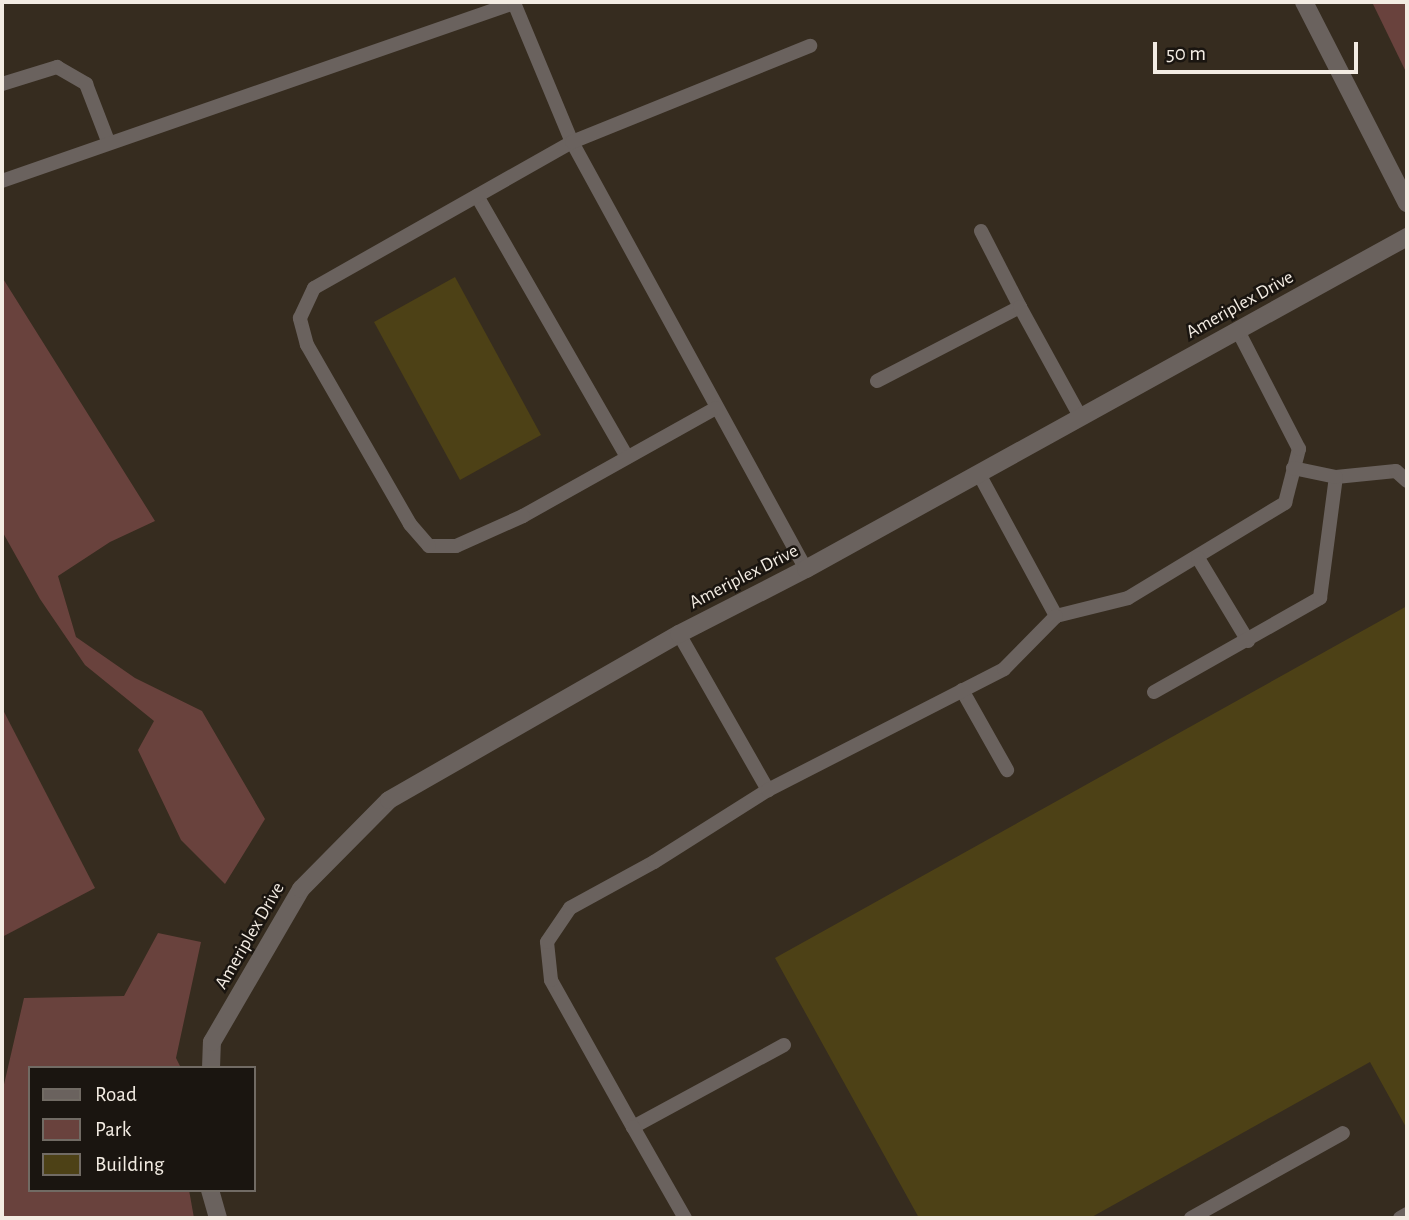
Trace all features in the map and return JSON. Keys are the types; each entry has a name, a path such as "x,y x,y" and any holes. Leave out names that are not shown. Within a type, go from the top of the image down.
{"street":[{"path":"1304,2 1407,203"},
{"name":"Ameriplex Drive","path":"211,1066 212,1042 301,889 389,800 679,634 806,569 1407,237"},
{"path":"210,1192 218,1218"}],"lane":[{"path":"2,181 108,141 516,3 572,142 806,569"},
{"path":"716,408 523,516 456,546 429,546 410,524 314,357 300,318 314,288 572,142 810,46"},
{"path":"2,84 57,67 86,84 108,141"},
{"path":"477,195 627,457"},
{"path":"981,231 1081,418"},
{"path":"877,381 1020,307"},
{"path":"685,1218 551,980 547,942 570,908 654,862 768,790 1004,669 1056,616 1128,598 1198,558 1285,502 1298,449 1238,331"},
{"path":"1293,468 1336,477 1396,471 1407,481"},
{"path":"979,474 1056,616"},
{"path":"1154,692 1320,598 1336,477"},
{"path":"1198,558 1248,641"},
{"path":"679,634 768,790"},
{"path":"962,690 1007,770"},
{"path":"633,1127 784,1045"},
{"path":"1191,1218 1343,1133"},
{"path":"1400,1218 1407,1214"}],"green space":[{"path":"1372,2 1407,2 1407,74"},
{"path":"2,277 155,521 110,542 58,576 76,637 135,678 202,711 265,819 225,884 181,840 138,750 154,721 85,665 40,599 2,531"},
{"path":"2,708 95,888 2,937"},
{"path":"158,933 201,942 176,1058 180,1066 28,1066 28,1192 189,1192 194,1218 2,1218 2,1093 24,998 124,996"}],"building":[{"path":"455,277 541,435 460,480 374,322"},
{"path":"1407,606 1407,1129 1370,1062 1090,1218 919,1218 775,958"}]}
